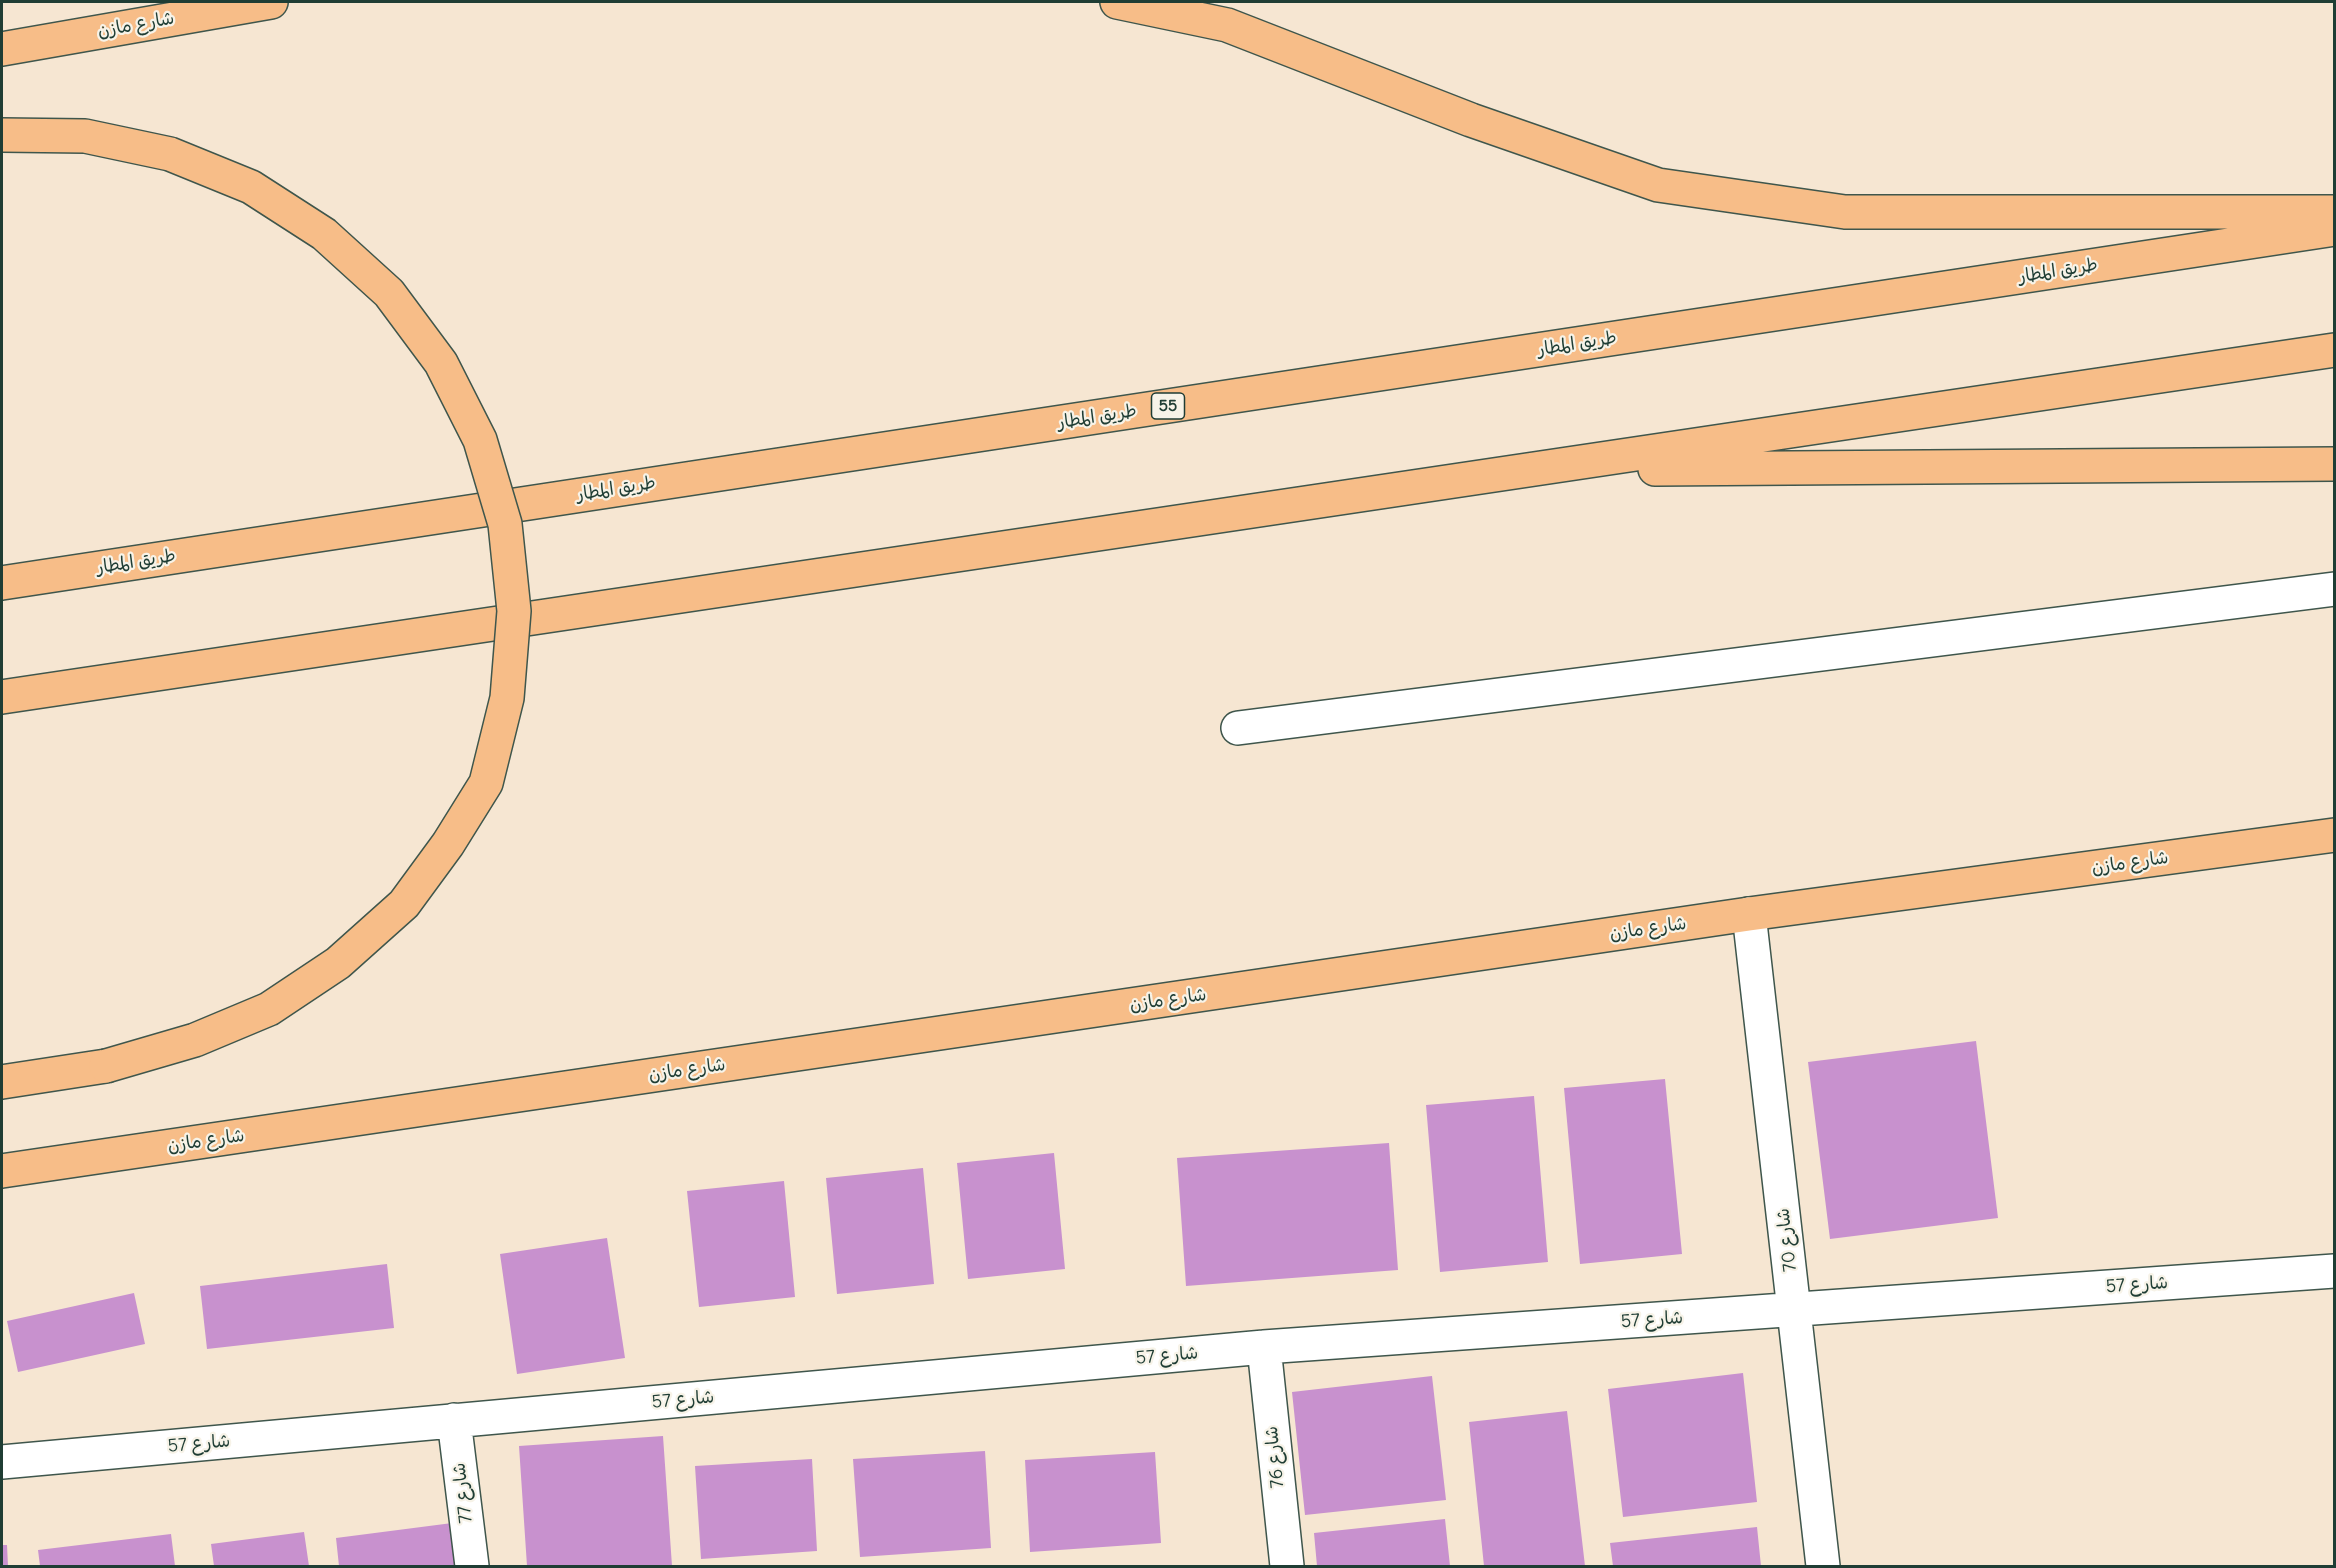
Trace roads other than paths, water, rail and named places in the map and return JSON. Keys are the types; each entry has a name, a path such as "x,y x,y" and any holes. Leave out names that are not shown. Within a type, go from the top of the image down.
{"main road":[{"name":"شارع مازن","path":"2,49 271,2"},
{"path":"1118,2 1227,25 1471,120 1658,185 1845,212 2334,212"},
{"path":"2,135 85,136 170,154 251,187 324,234 389,293 441,363 480,440 505,524 514,611 507,698 486,783 448,844 404,904 338,963 268,1008 195,1040 106,1066 2,1082"},
{"name":"طريق المطار","path":"2,583 2334,229"},
{"path":"2,698 2334,350"},
{"path":"1540,470 2334,464"},
{"name":"شارع مازن","path":"2,1171 1749,914 2334,835"}],"street":[{"path":"1238,728 2334,589"},
{"name":"شارع 70","path":"1749,914 1796,1310 1823,1566"},
{"name":"شارع 57","path":"2,1462 1264,1347 2334,1271"},
{"name":"شارع 76","path":"1264,1347 1287,1566"},
{"name":"شارع 77","path":"454,1420 472,1566"}]}
